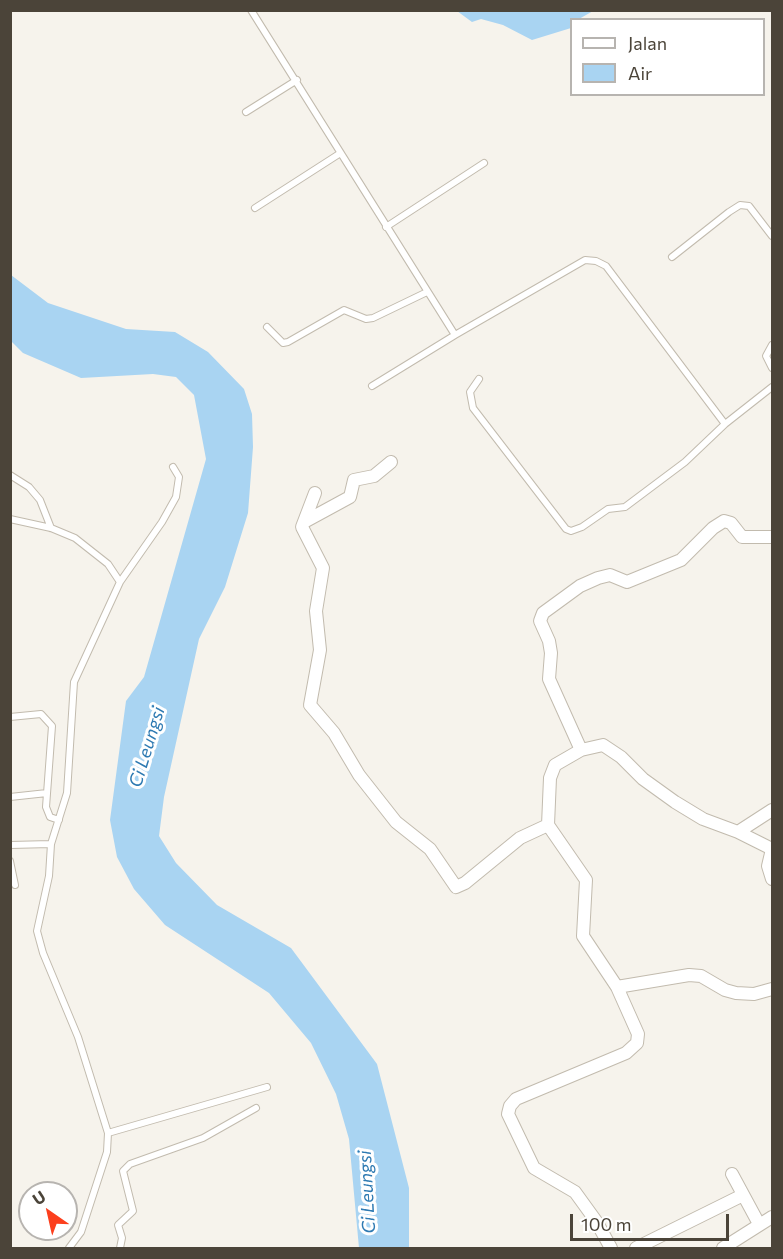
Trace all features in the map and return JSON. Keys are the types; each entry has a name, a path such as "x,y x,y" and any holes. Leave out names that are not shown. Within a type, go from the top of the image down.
{"street":[{"path":"304,522 350,496 356,479 374,476 391,462"},
{"path":"315,493 303,530 323,568 316,611 320,650 310,705 334,734 359,775 386,812 408,834 430,849 456,887 465,884 520,838 548,825"},
{"path":"581,750 549,679 551,653 549,641 540,621 543,613 580,586 598,578 610,575 627,582 681,560 713,528 724,521 731,523 742,537 772,537"},
{"path":"611,1248 596,1221 575,1192 534,1168 508,1114 510,1106 516,1099 633,1048 638,1034 616,987 583,936 586,880 548,825 551,771 561,760 581,750 597,746 609,747 643,779 675,802 704,819 738,832 772,849 768,866 772,879"},
{"path":"738,832 772,810"},
{"path":"616,987 689,975 701,976 725,990 736,993 754,994 772,989"},
{"path":"732,1174 759,1224"},
{"path":"636,1248 743,1195"},
{"path":"723,1248 772,1217"}],"lane":[{"path":"251,10 297,80 339,154 455,335"},
{"path":"246,112 297,80"},
{"path":"255,208 339,154"},
{"path":"386,227 483,163"},
{"path":"672,257 740,205 749,206 772,236"},
{"path":"372,386 585,260 596,261 606,266 724,424"},
{"path":"267,327 283,343 288,342 344,310 366,319 373,318 427,292"},
{"path":"772,345 766,356 772,368"},
{"path":"479,379 470,392 472,408 566,529 571,531 582,528 608,508 625,507 685,462 724,424 772,387"},
{"path":"73,1247 81,1232 107,1152 108,1132 78,1037 39,942 37,931 49,876 51,844 67,793 74,682 120,582 172,504 179,484 179,477 173,467"},
{"path":"10,475 29,488 40,500 51,528"},
{"path":"10,519 51,528 75,538 108,564 120,582"},
{"path":"10,717 41,714 52,726 46,812 50,817 59,820"},
{"path":"10,797 47,793"},
{"path":"10,845 51,844"},
{"path":"10,861 15,885"},
{"path":"108,1132 267,1087"},
{"path":"120,1248 122,1238 118,1225 133,1211 123,1172 130,1164 203,1138 256,1108"}],"water":[{"path":"457,11 593,11 581,18 570,18 570,28 532,40 503,25 481,19 472,22"},
{"name":"Ci Leungsi","path":"11,275 48,303 126,329 175,332 208,352 244,389 252,414 253,447 248,513 225,587 199,639 164,797 159,836 176,863 217,905 291,948 377,1064 409,1188 409,1248 359,1248 349,1139 336,1094 311,1043 269,993 165,925 134,889 117,857 110,820 126,701 144,677 206,459 194,395 176,377 153,374 81,378 23,353 11,341"}]}
